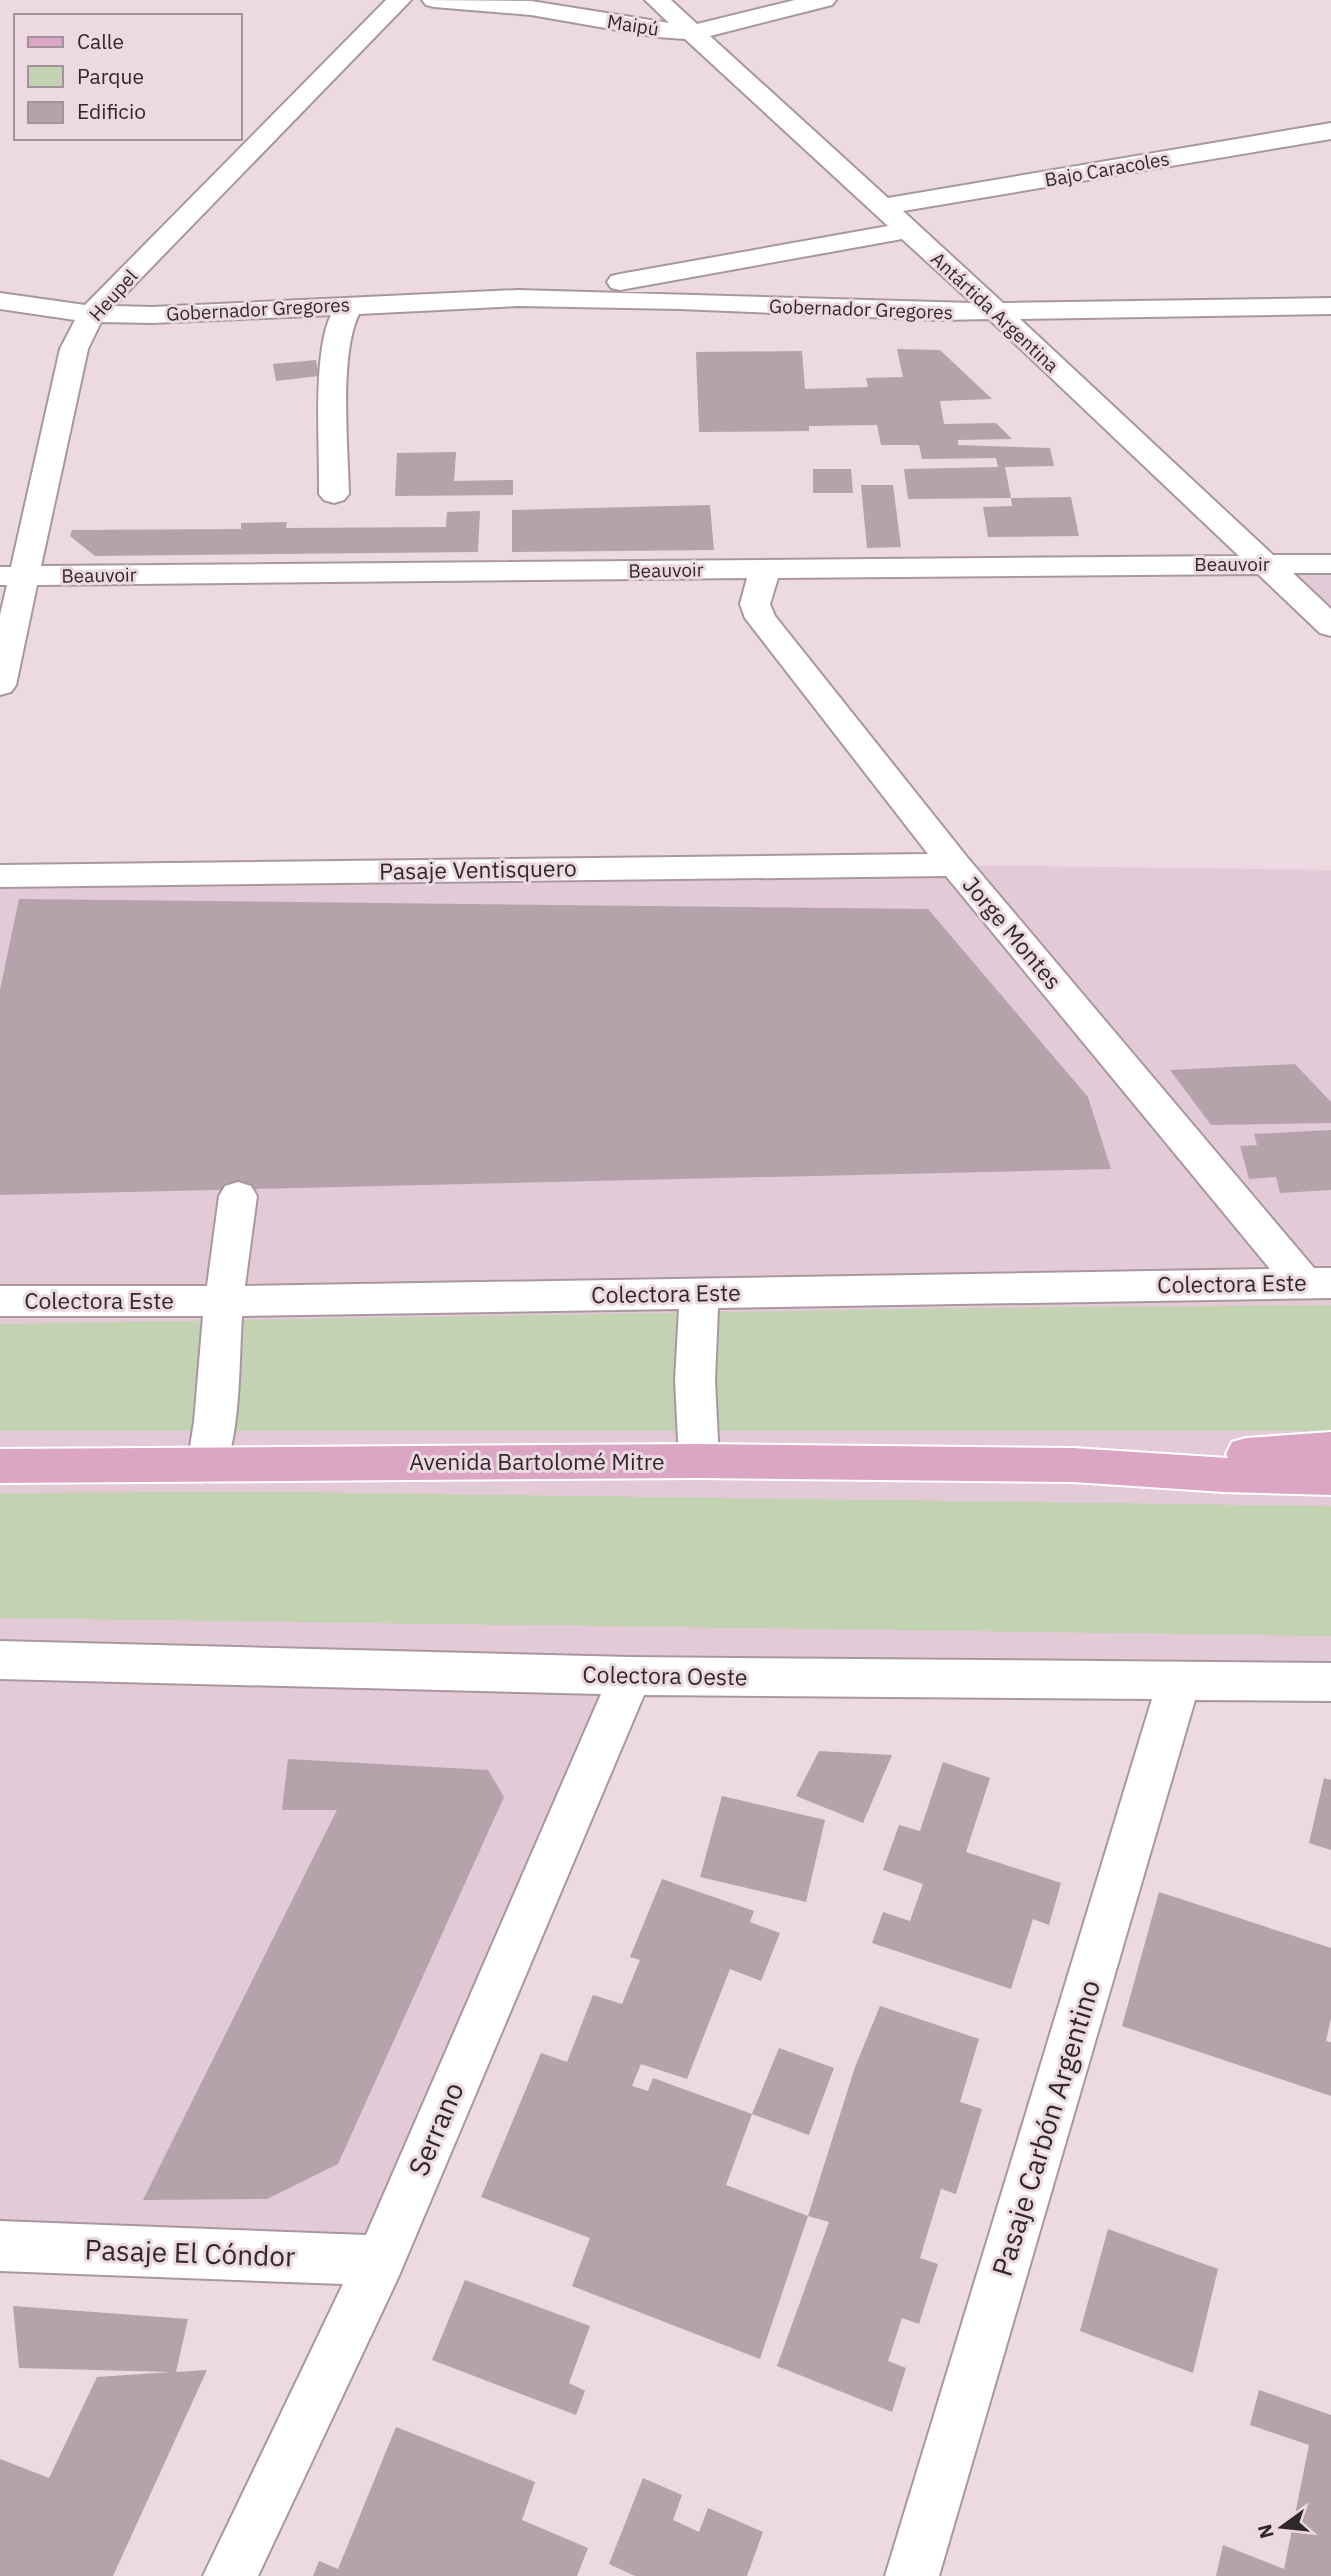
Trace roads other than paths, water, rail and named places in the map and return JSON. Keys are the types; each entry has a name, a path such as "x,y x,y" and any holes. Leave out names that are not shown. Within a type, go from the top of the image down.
{"main road":[{"name":"Avenida Bartolomé Mitre","path":"1073,1465 1331,1448"},
{"name":"Avenida Bartolomé Mitre","path":"0,1466 699,1461 1073,1465 1224,1475 1331,1478"}],"street":[{"name":"Heupel","path":"0,685 12,576 74,349 92,314 399,0"},
{"name":"Maipú","path":"434,0 531,8 657,30 695,32 824,0"},
{"name":"Maipú","path":"508,0 531,8"},
{"name":"Antártida Argentina","path":"657,0 695,32 997,312 1331,626"},
{"name":"Bajo Caracoles","path":"883,207 1331,131"},
{"name":"Gobernador Gregores","path":"518,298 681,272 907,229"},
{"name":"Gobernador Gregores","path":"0,301 92,314 221,313 349,304 518,298 680,301 876,311 997,312 1331,306"},
{"path":"334,494 334,354 338,328 349,304"},
{"name":"Beauvoir","path":"12,576 1331,564"},
{"name":"Jorge Montes","path":"765,569 755,604 760,618 955,865 1317,1283"},
{"name":"Pasaje Ventisquero","path":"0,876 955,865"},
{"path":"207,1465 215,1422 224,1301 237,1196"},
{"name":"Colectora Este","path":"0,1301 224,1301 1317,1283"},
{"path":"699,1293 695,1380 699,1461"},
{"name":"Colectora Oeste","path":"0,1660 630,1676 1331,1682"},
{"name":"Serrano","path":"230,2576 380,2260 630,1676"},
{"name":"Pasaje Carbón Argentino","path":"912,2576 1179,1681"},
{"name":"Pasaje El Cóndor","path":"0,2246 380,2260"}]}
